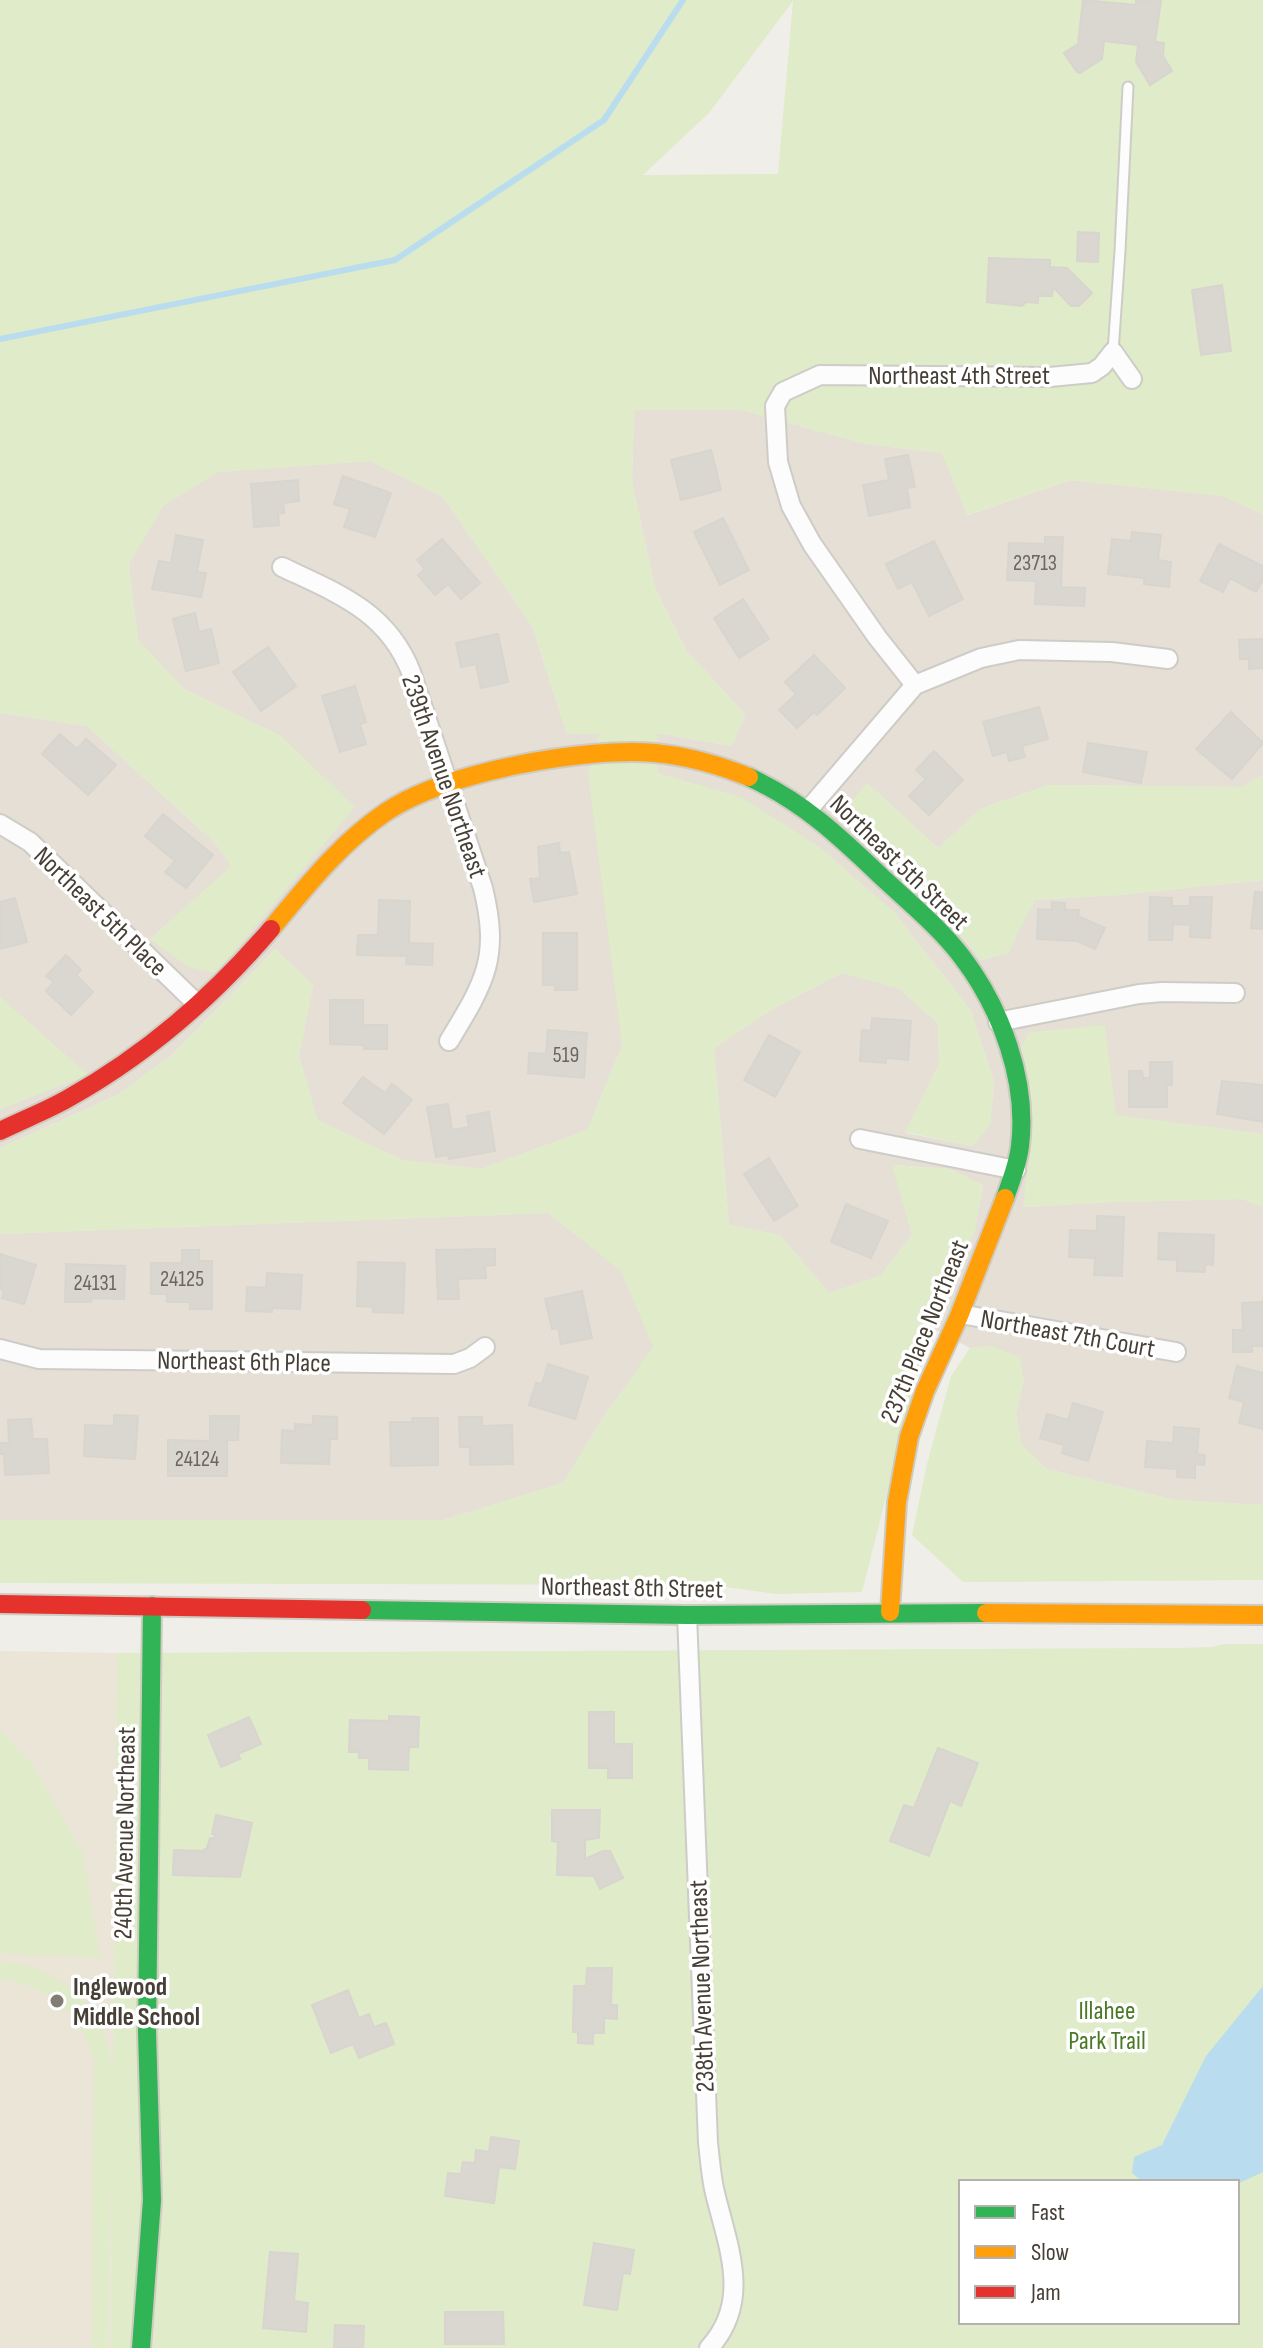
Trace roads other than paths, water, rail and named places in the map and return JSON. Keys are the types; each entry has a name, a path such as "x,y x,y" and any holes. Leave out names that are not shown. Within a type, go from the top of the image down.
{"street":[{"path":"1113,352 1132,379"},
{"name":"Northeast 4th Street","path":"915,685 812,544 791,506 778,462 775,406 783,392 820,375 1050,377 1092,373 1113,352"},
{"name":"239th Avenue Northeast","path":"282,567 334,592 388,630 407,662 490,915 492,941 488,968 477,994 449,1041"},
{"path":"808,810 915,685 981,658 1019,650 1112,652 1168,659"},
{"name":"Northeast 5th Street","path":"0,1131 66,1100 155,1041 235,969 325,865 353,838 410,796 446,781 580,756 634,752 672,755 718,766 757,781 808,810 849,844 962,956 998,1022 1013,1067 1021,1110 1021,1139 1016,1170"},
{"name":"Northeast 5th Place","path":"0,824 30,842 197,1004"},
{"path":"998,1022 1139,994 1235,993"},
{"path":"860,1139 1016,1170"},
{"name":"237th Place Northeast","path":"890,1612 896,1523 909,1436 1016,1170"},
{"name":"Northeast 7th Court","path":"960,1314 1176,1352"},
{"name":"Northeast 6th Place","path":"0,1349 39,1359 454,1364 470,1358 485,1347"},
{"name":"Northeast 8th Street","path":"0,1604 687,1615 890,1612 1263,1615"},
{"name":"240th Avenue Northeast","path":"141,2348 152,2200 147,2032 152,1606"},
{"name":"238th Avenue Northeast","path":"687,1615 708,2143 714,2191 728,2236 734,2275 732,2309 721,2335 709,2348"}],"lane":[{"path":"1113,352 1128,87"}],"water":[{"path":"1263,1986 1263,2172 1239,2183 1239,2180 1141,2180 1132,2173 1134,2157 1162,2145 1206,2056"}],"waterway":[{"path":"0,339 395,260 604,120 683,0"}],"place":[{"name":"Inglewood Middle School","path":"57,2001"}],"park label":[{"name":"Illahee Park Trail","path":"1107,2025"}]}
